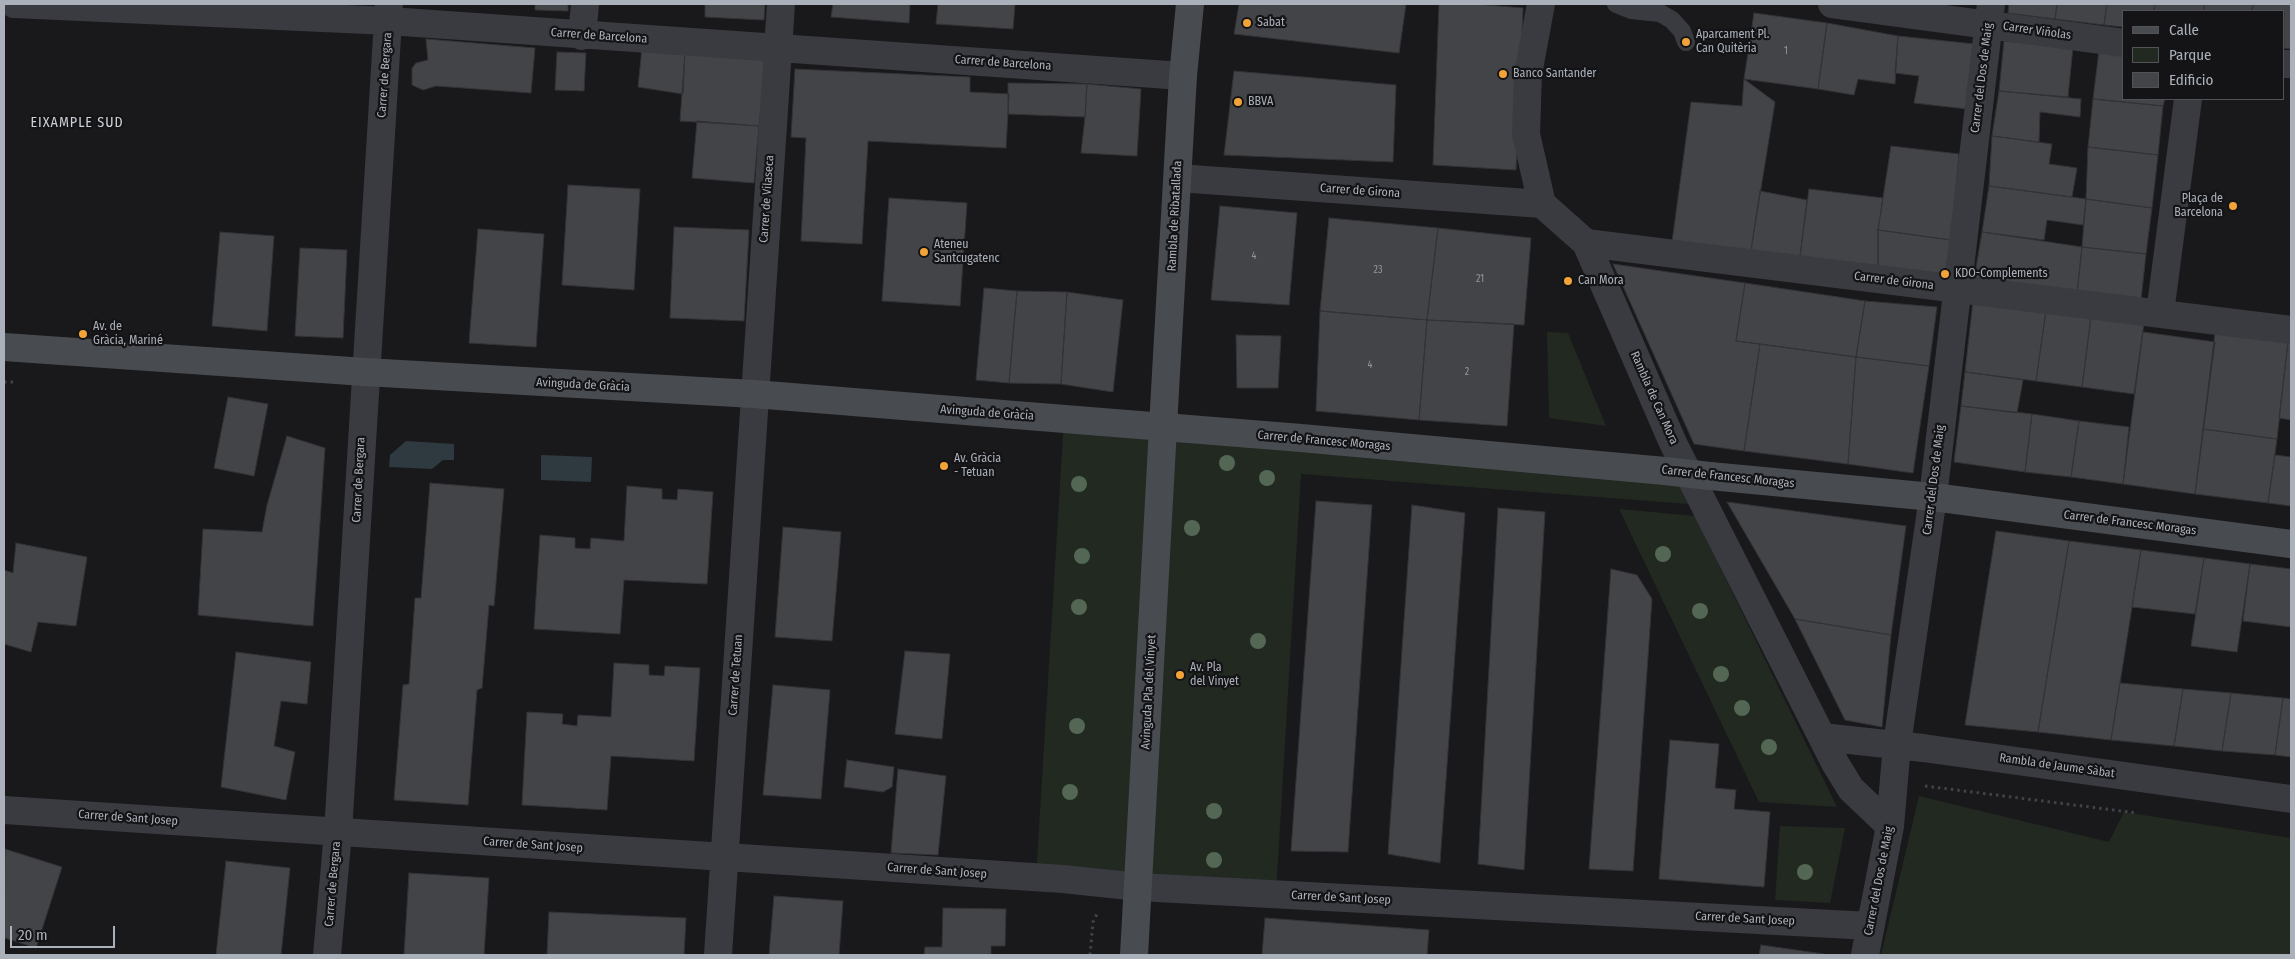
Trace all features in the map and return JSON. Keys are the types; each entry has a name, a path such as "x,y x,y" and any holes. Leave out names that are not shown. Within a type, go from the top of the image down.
{"street":[{"name":"Carrer de Barcelona","path":"14,4 389,12 582,36 1183,76"},
{"path":"582,36 585,4"},
{"name":"Carrer de Vilaseca","path":"754,394 781,4"},
{"name":"Rambla de Ribatallada","path":"1162,428 1183,76 1190,4"},
{"path":"1541,4 1528,74 1526,134 1542,204"},
{"name":"Carrer Viñolas","path":"1832,4 1990,14 2122,43"},
{"name":"Carrer de Bergara","path":"327,955 338,832 365,372 389,12"},
{"name":"Carrer del Dos de Maig","path":"1865,955 1890,826 1897,744 1933,497 1956,289 1990,14"},
{"path":"2160,313 2188,100"},
{"name":"Carrer de Girona","path":"1178,178 1542,204"},
{"name":"Rambla de Can Mora","path":"1542,204 1586,243 1673,443 1822,737 1851,789 1890,826"},
{"name":"Carrer de Girona","path":"1586,243 2291,330"},
{"name":"Avinguda de Gràcia","path":"4,347 365,372 754,394 1162,428"},
{"name":"Carrer de Tetuan","path":"718,955 754,394"},
{"name":"Carrer de Francesc Moragas","path":"1162,428 1665,470 1933,497 2291,544"},
{"name":"Avinguda Pla del Vinyet","path":"1134,955 1162,428"},
{"name":"Rambla de Jaume Sàbat","path":"1822,737 1897,744 2291,799"},
{"name":"Carrer de Sant Josep","path":"4,810 1063,879 1139,887 1870,926"}],"lane":[{"path":"1616,4 1631,10 1660,13 1672,20 1682,31 1686,42"}],"path":[{"path":"1894,782 2145,814"},
{"path":"1090,955 1093,922"}],"green space":[{"path":"1547,332 1568,333 1606,426 1549,418"},
{"path":"1064,419 1673,471 1688,504 1301,474 1276,894 1036,877"},
{"path":"1619,509 1695,516 1837,807 1759,802"},
{"path":"1919,796 2109,842 2124,812 2291,838 2291,955 1881,955"},
{"path":"1780,826 1845,828 1830,903 1775,900"}],"shaded area":[{"path":"406,441 454,444 454,460 443,460 432,469 389,467 390,455"},
{"path":"541,455 592,457 591,482 541,480"}],"building":[{"path":"535,4 568,4 568,11 535,10"},
{"path":"705,4 765,4 764,20 705,17"},
{"path":"833,4 910,4 909,23 831,17"},
{"path":"938,4 1015,4 1013,29 936,24"},
{"path":"1239,4 1406,4 1399,53 1234,34"},
{"path":"1439,4 1476,4 1523,8 1516,170 1433,165"},
{"path":"2009,4 2057,4 2055,19 2008,13"},
{"path":"2057,4 2107,4 2104,25 2055,19"},
{"path":"2107,4 2155,4 2154,10 2122,10 2122,27 2104,25"},
{"path":"2155,4 2205,4 2203,10 2154,10"},
{"path":"2205,4 2253,4 2252,10 2203,10"},
{"path":"2253,4 2291,4 2291,49 2285,48 2285,10 2252,10"},
{"path":"1754,13 1827,23 1818,89 1744,79"},
{"path":"1827,23 1898,36 1895,84 1858,79 1854,95 1818,89"},
{"path":"1898,36 1975,44 1967,109 1914,103 1919,76 1895,73"},
{"path":"426,39 535,48 531,93 436,86 423,90 412,85 412,68 416,63 428,60"},
{"path":"2004,41 2073,47 2068,97 1999,91"},
{"path":"642,48 685,52 683,94 638,87"},
{"path":"2099,51 2122,54 2122,100 2165,100 2163,106 2093,99"},
{"path":"557,52 586,53 584,91 555,90"},
{"path":"685,52 766,58 759,126 680,121"},
{"path":"795,69 970,77 970,92 1009,94 1006,148 868,141 862,244 801,241 806,138 791,137"},
{"path":"1234,71 1396,85 1393,162 1224,155"},
{"path":"1744,79 1775,102 1751,250 1672,242 1691,102 1742,106"},
{"path":"1008,83 1087,84 1085,117 1008,114"},
{"path":"1087,84 1141,89 1137,156 1081,153"},
{"path":"1999,91 2081,99 2080,117 2040,112 2039,142 1992,136"},
{"path":"2093,99 2163,106 2158,155 2088,147"},
{"path":"697,121 759,126 754,183 692,178"},
{"path":"1992,136 2052,144 2049,164 2077,168 2072,197 1989,186"},
{"path":"1891,146 1959,154 1951,240 1878,230"},
{"path":"2088,147 2158,155 2152,208 2086,199"},
{"path":"568,185 640,189 634,290 562,285"},
{"path":"1989,186 2086,199 2083,225 2047,220 2044,240 1982,232"},
{"path":"1809,189 1883,198 1878,230 1878,267 1800,256"},
{"path":"1760,191 1807,200 1800,256 1751,250"},
{"name":"Ateneu Santcugatenc","path":"889,198 967,203 960,306 882,301"},
{"path":"2086,199 2152,208 2146,254 2082,247"},
{"path":"1220,206 1297,213 1289,305 1211,300"},
{"path":"1329,218 1438,228 1427,320 1320,311"},
{"path":"674,227 749,230 744,321 670,318"},
{"path":"1438,228 1531,238 1524,325 1427,320"},
{"path":"478,229 544,234 536,347 469,343"},
{"path":"1878,230 1951,240 1945,274 1878,267"},
{"path":"220,232 274,236 267,331 212,326"},
{"path":"1982,232 2082,247 2077,294 1974,280"},
{"path":"2082,247 2146,254 2141,300 2077,294"},
{"path":"300,248 347,250 343,338 295,336"},
{"path":"1613,264 1745,283 1736,341 1760,344 1744,451 1694,444"},
{"path":"1745,283 1865,301 1856,357 1736,341"},
{"path":"984,288 1017,291 1009,383 976,380"},
{"path":"1017,291 1067,292 1061,384 1009,383"},
{"path":"1067,292 1123,300 1113,392 1061,384"},
{"path":"1865,301 1937,307 1929,366 1856,357"},
{"path":"1973,301 2046,311 2036,381 1965,372"},
{"path":"1320,311 1427,320 1419,420 1316,411"},
{"path":"2046,311 2091,317 2082,387 2036,381"},
{"path":"2091,317 2144,323 2134,394 2082,387"},
{"path":"1427,320 1514,324 1507,426 1419,420"},
{"path":"2143,332 2215,342 2195,494 2123,484"},
{"path":"2215,333 2288,342 2277,439 2203,429"},
{"path":"1236,335 1281,336 1278,388 1237,388"},
{"path":"2288,342 2291,343 2291,420 2279,418"},
{"path":"1760,344 1856,357 1848,464 1744,451"},
{"path":"1856,357 1929,366 1913,473 1848,464"},
{"path":"1965,372 2023,380 2017,413 1961,406"},
{"path":"228,397 268,404 254,476 214,468"},
{"path":"1961,406 2032,414 2025,472 1954,462"},
{"path":"2032,414 2079,421 2071,477 2025,472"},
{"path":"2079,421 2129,427 2123,484 2071,477"},
{"path":"2203,429 2277,439 2268,503 2195,494"},
{"path":"287,436 325,448 313,626 198,615 203,529 262,532 267,505"},
{"path":"2275,455 2291,457 2291,506 2268,503"},
{"path":"430,483 504,489 494,606 489,605 482,688 477,690 468,805 394,800 403,685 409,684 415,598 421,598"},
{"path":"627,486 662,489 662,499 677,500 678,489 713,492 707,584 624,580 620,634 534,629 540,535 575,538 575,548 590,549 591,538 624,541"},
{"path":"1316,501 1372,505 1348,852 1291,851"},
{"path":"1727,502 1906,526 1891,635 1795,619"},
{"path":"1412,505 1465,513 1440,863 1388,854"},
{"path":"1498,508 1545,512 1524,870 1478,864"},
{"path":"783,527 841,532 832,641 775,637"},
{"path":"1996,531 2069,541 2038,732 1965,725"},
{"path":"2069,541 2141,550 2111,740 2038,732"},
{"path":"16,543 87,557 76,626 38,622 31,652 4,644 4,570 13,573"},
{"path":"2141,550 2204,558 2195,614 2132,607"},
{"path":"2204,558 2250,564 2237,652 2191,646"},
{"path":"2250,564 2291,569 2291,627 2243,621"},
{"path":"1611,569 1637,575 1652,599 1633,871 1589,869"},
{"path":"1795,619 1891,635 1882,727 1845,720"},
{"path":"905,651 950,654 942,739 895,734"},
{"path":"236,652 311,662 307,704 281,701 274,746 295,752 286,800 221,787"},
{"path":"614,663 649,665 649,675 664,676 665,666 700,668 694,761 611,756 607,810 522,805 527,712 563,714 562,724 577,726 578,715 611,717"},
{"path":"2120,683 2183,689 2174,746 2111,740"},
{"path":"773,685 830,690 821,799 763,795"},
{"path":"2183,689 2231,693 2222,751 2174,746"},
{"path":"2231,693 2283,698 2275,755 2222,751"},
{"path":"2283,698 2291,699 2291,757 2275,755"},
{"path":"1670,740 1719,744 1715,788 1736,790 1734,809 1770,812 1764,887 1659,879"},
{"path":"847,760 894,767 892,787 883,792 844,787"},
{"path":"898,769 946,776 938,855 891,853"},
{"path":"5,849 62,867 36,948 5,938 4,940"},
{"path":"226,861 290,868 281,955 216,955"},
{"path":"409,873 489,878 484,955 404,955"},
{"path":"774,896 843,901 839,955 769,955"},
{"path":"943,908 1006,909 1005,946 991,946 991,955 924,955 925,947 942,947"},
{"path":"549,912 686,918 684,955 547,955"},
{"path":"1265,918 1429,930 1427,955 1262,955"},
{"path":"1761,945 1824,954 1824,955 1759,955"}],"place":[{"name":"Sabat","path":"1247,23"},
{"name":"Aparcament Pl. Can Quitèria","path":"1686,42"},
{"name":"Banco Santander","path":"1503,74"},
{"name":"BBVA","path":"1238,102"},
{"name":"Plaça de Barcelona","path":"2233,206"},
{"name":"Ateneu Santcugatenc","path":"924,252"},
{"name":"KDO-Complements","path":"1945,274"},
{"name":"Can Mora","path":"1568,281"},
{"name":"Av. de Gràcia, Mariné","path":"83,334"},
{"name":"Av. Gràcia - Tetuan","path":"944,466"},
{"name":"Av. Pla del Vinyet","path":"1180,675"}],"district":[{"name":"EIXAMPLE SUD","path":"77,123"}]}
